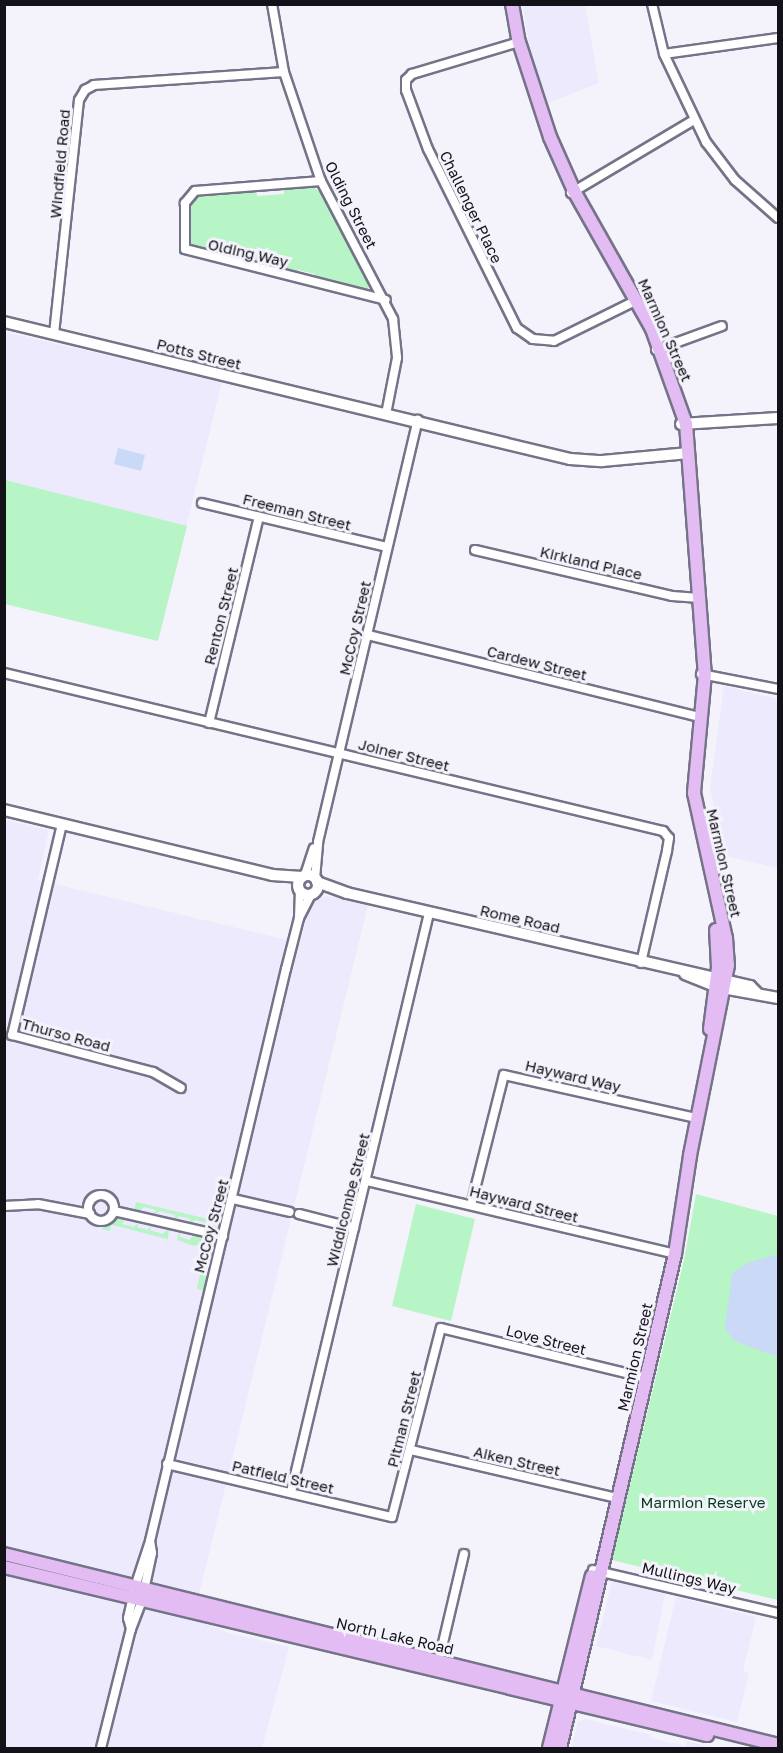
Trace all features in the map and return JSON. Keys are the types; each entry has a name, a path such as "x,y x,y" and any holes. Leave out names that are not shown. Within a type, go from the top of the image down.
{"main road":[{"name":"Marmion Street","path":"506,4 544,139 634,301 658,349 683,424 702,674 688,796 717,938 722,984 694,1117 672,1254 567,1697 560,1749"},
{"name":"Marmion Street","path":"512,4 516,43"},
{"name":"North Lake Road","path":"4,1554 139,1594"},
{"name":"North Lake Road","path":"4,1567 139,1594 437,1667 778,1745"},
{"name":"Marmion Street","path":"549,1749 567,1697"},
{"name":"North Lake Road","path":"567,1697 764,1749"}],"street":[{"name":"Olding Street","path":"272,4 284,72 321,181 386,300 393,319 397,358 386,414"},
{"path":"652,4 664,54 693,120 735,180 778,218"},
{"path":"664,54 778,38"},
{"name":"Challenger Place","path":"516,43 412,74 406,80 428,149 517,328 533,339 554,341 634,301"},
{"name":"Windfield Road","path":"54,334 79,100 85,90 94,85 284,72"},
{"path":"572,192 693,120"},
{"name":"Olding Way","path":"321,181 195,191 185,202 185,249 386,300"},
{"name":"Potts Street","path":"4,322 467,435 589,462 686,454"},
{"path":"658,349 722,326"},
{"path":"683,424 778,418"},
{"name":"McCoy Street","path":"101,1749 139,1594 167,1464 418,422"},
{"name":"Freeman Street","path":"202,502 387,547"},
{"name":"Renton Street","path":"209,723 259,517"},
{"name":"Kirkland Place","path":"475,550 698,598"},
{"name":"Cardew Street","path":"368,635 698,716"},
{"name":"Joiner Street","path":"4,674 663,831 669,838 667,851 641,963"},
{"path":"702,674 778,689"},
{"name":"Rome Road","path":"4,810 722,984 750,986 757,993 778,998"},
{"name":"Thurso Road","path":"62,824 12,1035 153,1072 181,1088"},
{"name":"Widdicombe Street","path":"291,1492 367,1181 429,913"},
{"name":"Hayward Way","path":"471,1205 504,1075 694,1117"},
{"name":"Hayward Street","path":"367,1181 672,1254"},
{"path":"90,1214 92,1199 102,1195 111,1200 114,1211"},
{"path":"232,1199 290,1212"},
{"path":"4,1206 38,1204 90,1214 103,1221 114,1211"},
{"path":"114,1211 223,1236"},
{"path":"299,1214 354,1228"},
{"name":"Love Street","path":"441,1328 643,1378"},
{"name":"Pitman Street","path":"392,1516 441,1328"},
{"name":"Aiken Street","path":"411,1450 614,1497"},
{"name":"Patfield Street","path":"167,1464 392,1516"},
{"path":"437,1667 464,1554"},
{"name":"Mullings Way","path":"597,1570 778,1613"}],"shaded area":[{"path":"523,5 585,5 599,83 548,103 530,51"},
{"path":"5,332 222,382 158,641 5,604"},
{"path":"724,686 778,699 778,868 725,856 710,788"},
{"path":"5,820 49,830 38,880 300,943 311,903 327,896 368,905 193,1619 229,1633 289,1647 262,1748 5,1748"},
{"path":"612,1581 665,1594 652,1660 596,1646"},
{"path":"676,1597 756,1617 743,1671 749,1673 737,1722 651,1701"},
{"path":"585,1719 685,1746 687,1741 711,1748 571,1748 578,1722"}],"green space":[{"path":"312,186 320,192 369,281 368,290 314,279 315,274 298,270 297,275 235,261 236,254 221,251 220,257 194,249 187,240 188,212 196,195 256,190 257,196 284,194 283,188"},
{"path":"5,480 187,526 158,641 5,604"},
{"path":"220,1181 229,1185 220,1222 212,1228 203,1228 207,1223 195,1220 187,1224 191,1219 179,1216 174,1221 175,1215 160,1211 152,1216 156,1210 144,1207 138,1212 134,1211 136,1202 208,1219 210,1213 214,1214"},
{"name":"Marmion Reserve","path":"696,1194 778,1216 778,1600 612,1560 684,1260"},
{"path":"416,1204 475,1219 451,1321 392,1306"},
{"path":"121,1217 126,1218 122,1224 134,1227 139,1222 137,1227 147,1230 152,1225 150,1230 162,1234 169,1229 167,1244 167,1239 117,1226 111,1225 110,1231 101,1229"},
{"path":"180,1230 180,1237 189,1240 194,1235 211,1242 213,1252 203,1290 197,1289 204,1256 200,1255 204,1251 200,1244 194,1246 177,1240"}],"water":[{"path":"118,448 145,455 141,471 114,464"},
{"path":"778,1254 778,1357 734,1341 725,1328 732,1274 747,1263"}]}
